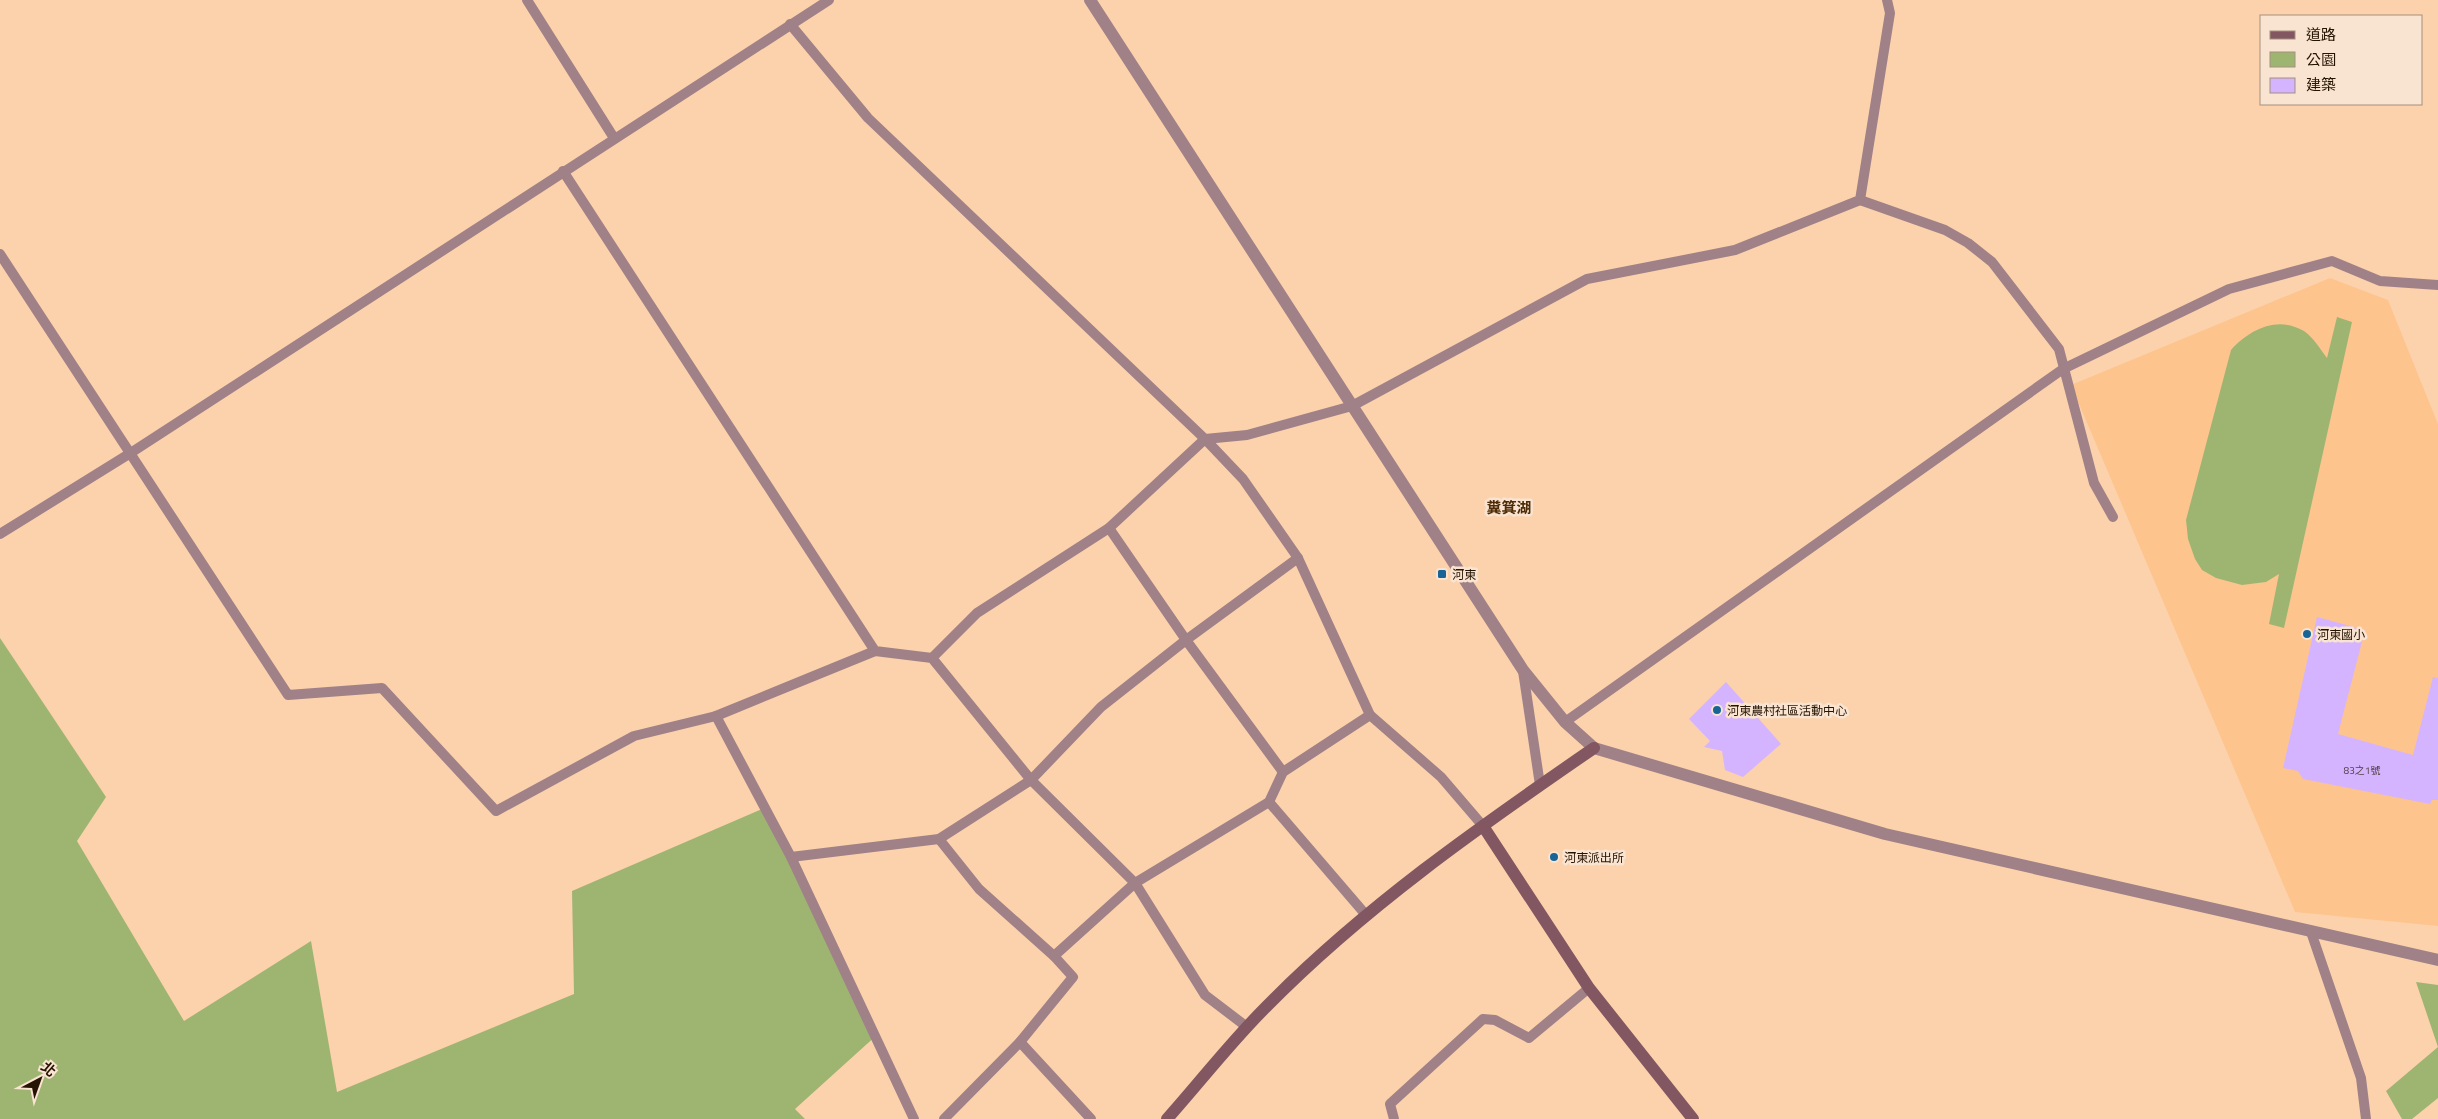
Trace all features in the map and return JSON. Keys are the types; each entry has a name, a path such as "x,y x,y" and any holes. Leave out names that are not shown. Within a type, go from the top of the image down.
{"street":[{"path":"1090,0 1523,670 1565,722 1594,748 1885,834 2438,960"},
{"path":"1168,1119 1265,1007 1366,915 1483,826 1594,748"},
{"path":"1483,826 1589,988 1693,1119"}],"lane":[{"path":"527,0 614,138"},
{"path":"0,534 129,454 562,171 829,0"},
{"path":"1860,200 1890,13 1887,0"},
{"path":"790,24 868,118 1205,440 1243,479 1298,558 1370,715 1440,777 1483,826"},
{"path":"562,171 875,651"},
{"path":"932,658 977,612 1109,528 1205,440 1247,435 1352,406 1587,279 1735,250 1860,200 1945,230 1983,254 1992,262 2059,349 2094,483 2113,517"},
{"path":"0,254 288,695 382,688 496,811 634,736 716,716 875,651 932,658 1031,780 1135,883 1205,995 1247,1027"},
{"path":"1565,722 2063,369 2229,289 2332,261 2380,281 2438,285"},
{"path":"1109,528 1186,640 1283,772"},
{"path":"791,857 939,839 1031,780 1101,707 1186,640 1298,558"},
{"path":"1523,670 1540,785"},
{"path":"1054,956 1135,883 1270,802 1283,772 1370,715"},
{"path":"716,716 791,857 914,1119"},
{"path":"1270,802 1366,915"},
{"path":"939,839 979,888 1054,956 1073,977 1020,1042 944,1119"},
{"path":"2311,932 2361,1078 2366,1119"},
{"path":"1394,1119 1390,1104 1483,1019 1495,1020 1529,1038 1589,988"},
{"path":"1020,1042 1091,1119"}],"shaded area":[{"name":"河東國小","path":"2330,278 2388,300 2438,424 2438,926 2295,912 2071,385"}],"green space":[{"path":"2337,317 2352,322 2284,628 2269,624 2279,574 2266,582 2242,585 2216,578 2202,570 2195,559 2188,539 2186,520 2231,350 2246,336 2255,331 2264,327 2284,324 2294,326 2308,334 2327,358"},
{"path":"0,638 106,797 77,841 184,1021 311,941 337,1092 574,994 572,891 762,809 878,1034 795,1109 805,1119 0,1119"},
{"path":"2416,982 2438,985 2438,1047"},
{"path":"2438,1047 2438,1098 2412,1119 2402,1119 2386,1091"}],"building":[{"path":"2317,617 2365,630 2338,734 2413,755 2433,677 2438,678 2438,800 2432,800 2430,804 2303,779 2298,771 2283,768"},
{"path":"1726,682 1781,744 1743,777 1725,770 1722,751 1704,747 1710,741 1689,719"}],"place":[{"name":"河東","path":"1442,574"},
{"name":"河東國小","path":"2307,634"},
{"name":"河東農村社區活動中心","path":"1717,710"},
{"name":"河東派出所","path":"1554,857"}],"district":[{"name":"糞箕湖","path":"1509,507"}]}
